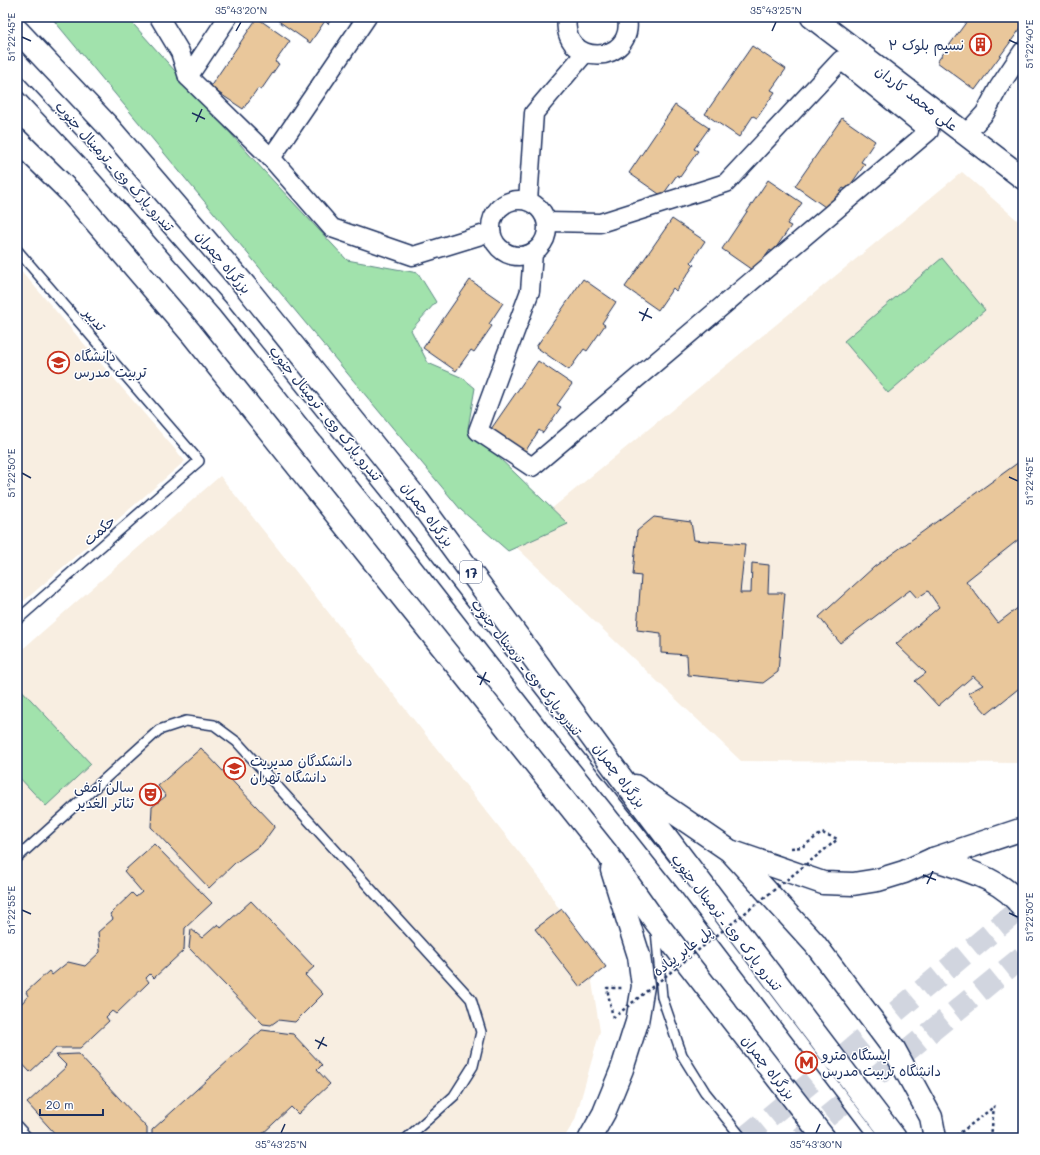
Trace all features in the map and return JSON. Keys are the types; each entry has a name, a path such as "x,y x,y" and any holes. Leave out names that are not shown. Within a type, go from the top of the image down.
{"main road":[{"name":"علی محمد کاردان","path":"812,17 1023,178"},
{"name":"بزرگراه چمران","path":"17,30 106,124 247,288 417,499 620,776 895,1138"},
{"name":"بزرگراه چمران","path":"17,140 71,192 191,333 606,852 655,921 824,1138"},
{"path":"620,776 730,851 815,944 894,1049 931,1117 935,1138"},
{"path":"730,851 823,884 853,884 878,880 904,872 933,859 1023,829"},
{"path":"590,1138 604,1113 622,1068 637,1022 643,986 639,956 606,852"},
{"path":"933,859 977,874 1001,887 1020,904 1023,909"}],"street":[{"path":"159,17 180,52 188,77 271,158 332,228 414,256 491,232"},
{"path":"188,77 228,17"},
{"path":"271,158 367,17"},
{"path":"567,17 566,29 570,39 576,47 585,53 595,56 606,55 615,50 623,42 629,23 627,17"},
{"path":"965,135 985,113 999,87 1023,51"},
{"path":"528,201 534,113 585,53"},
{"path":"533,253 530,291 478,431 532,467 929,131 841,60 726,183 600,223 547,222"},
{"path":"518,200 528,201 537,206 543,213 547,222 548,231 545,240 533,253 524,256 506,254 494,241 491,232 491,223 495,214 501,207 509,202 518,200"}],"lane":[{"name":"تندرو پارک وی ـ ترمینال جنوب","path":"17,79 95,162 222,306 393,518 552,722 685,889 876,1138"},
{"name":"تدبیر","path":"17,250 199,461"},
{"name":"حکمت","path":"17,620 199,461"},
{"path":"17,858 159,730 186,721 214,725 237,742 471,999 481,1032 473,1066 454,1096 407,1138"},
{"path":"655,921 662,998 682,1055 705,1092 742,1138"},
{"path":"17,1126 28,1138"}],"path":[{"name":"پل عابر پیاده","path":"607,988 613,1018 838,839 822,833 802,847"},
{"path":"954,1138 994,1106 991,1138"}],"shaded area":[{"path":"962,172 1023,225 1023,763 741,761 511,542"},
{"name":"دانشگاه تربیت مدرس","path":"17,266 185,461 17,607"},
{"name":"دانشکدگان مدیریت دانشگاه تهران","path":"220,476 542,881 588,957 600,1031 575,1120 564,1138 17,1138 17,654"}],"green space":[{"path":"51,17 127,17 264,171 347,260 418,273 436,302 411,330 428,363 463,378 475,388 468,428 568,524 508,551 461,510"},
{"path":"942,258 985,310 888,393 844,341"},
{"path":"17,685 91,764 46,806 17,775"}],"building":[{"path":"279,17 333,17 328,24 325,21 310,43 277,20"},
{"name":"نسیم بلوک ۲","path":"970,17 1023,17 1023,25 975,90 937,62"},
{"path":"257,18 290,41 275,62 279,64 261,90 258,88 243,109 210,87"},
{"path":"752,46 786,69 771,90 775,92 757,118 753,116 739,137 705,114"},
{"path":"675,105 709,128 694,149 698,151 680,177 677,175 662,196 629,173"},
{"path":"842,118 875,141 861,162 865,164 847,190 843,188 828,209 795,186"},
{"path":"768,180 802,203 787,224 791,226 773,252 770,250 755,272 722,249"},
{"path":"672,219 705,241 691,262 694,265 676,291 673,288 658,310 625,287"},
{"path":"583,279 616,302 602,323 605,325 587,351 584,349 569,370 536,347"},
{"path":"470,280 503,303 489,324 492,326 474,352 471,350 456,371 423,348"},
{"path":"538,361 572,384 557,405 561,407 543,433 539,430 525,452 491,429"},
{"path":"1023,459 1023,536 966,581 998,623 1023,604 1023,685 987,714 968,693 983,685 973,676 938,706 915,681 926,673 896,644 939,607 928,591 917,598 910,590 840,643 819,617 874,567"},
{"path":"654,517 691,522 694,540 745,544 740,593 751,593 752,563 769,565 768,593 785,593 778,672 763,683 688,675 687,655 661,653 661,633 637,630 641,576 633,575 637,531"},
{"path":"201,748 275,826 262,844 235,863 209,888 151,827 152,807 166,796 158,786"},
{"path":"154,844 212,903 185,928 184,950 154,978 150,974 146,978 149,982 116,1014 112,1011 106,1017 109,1021 80,1048 56,1048 30,1072 17,1058 17,999 22,1003 28,996 26,992 49,971 52,975 68,962 85,966 100,952 98,932 113,919 110,914 132,893 136,897 142,892 124,871"},
{"path":"251,901 314,967 305,975 323,994 295,1022 278,1020 271,1025 263,1024 189,948 191,929 202,938 218,924 221,928"},
{"path":"562,909 606,967 580,987 535,929"},
{"path":"262,1030 293,1034 322,1065 317,1070 330,1084 298,1114 291,1107 258,1138 152,1138 152,1130"},
{"path":"78,1054 147,1128 147,1138 59,1138 27,1103 67,1066 56,1055"}],"tunnel":[{"path":"744,1138 1023,906"},
{"path":"801,1138 1023,956"}],"place":[{"name":"نسیم بلوک ۲","path":"980,44"},
{"name":"دانشگاه تربیت مدرس","path":"59,363"},
{"name":"دانشکدگان مدیریت دانشگاه تهران","path":"234,768"},
{"name":"سالن آمفی تئاتر الغدير","path":"150,794"},
{"name":"ایستگاه مترو دانشگاه تربیت مدرس","path":"806,1062"}]}
